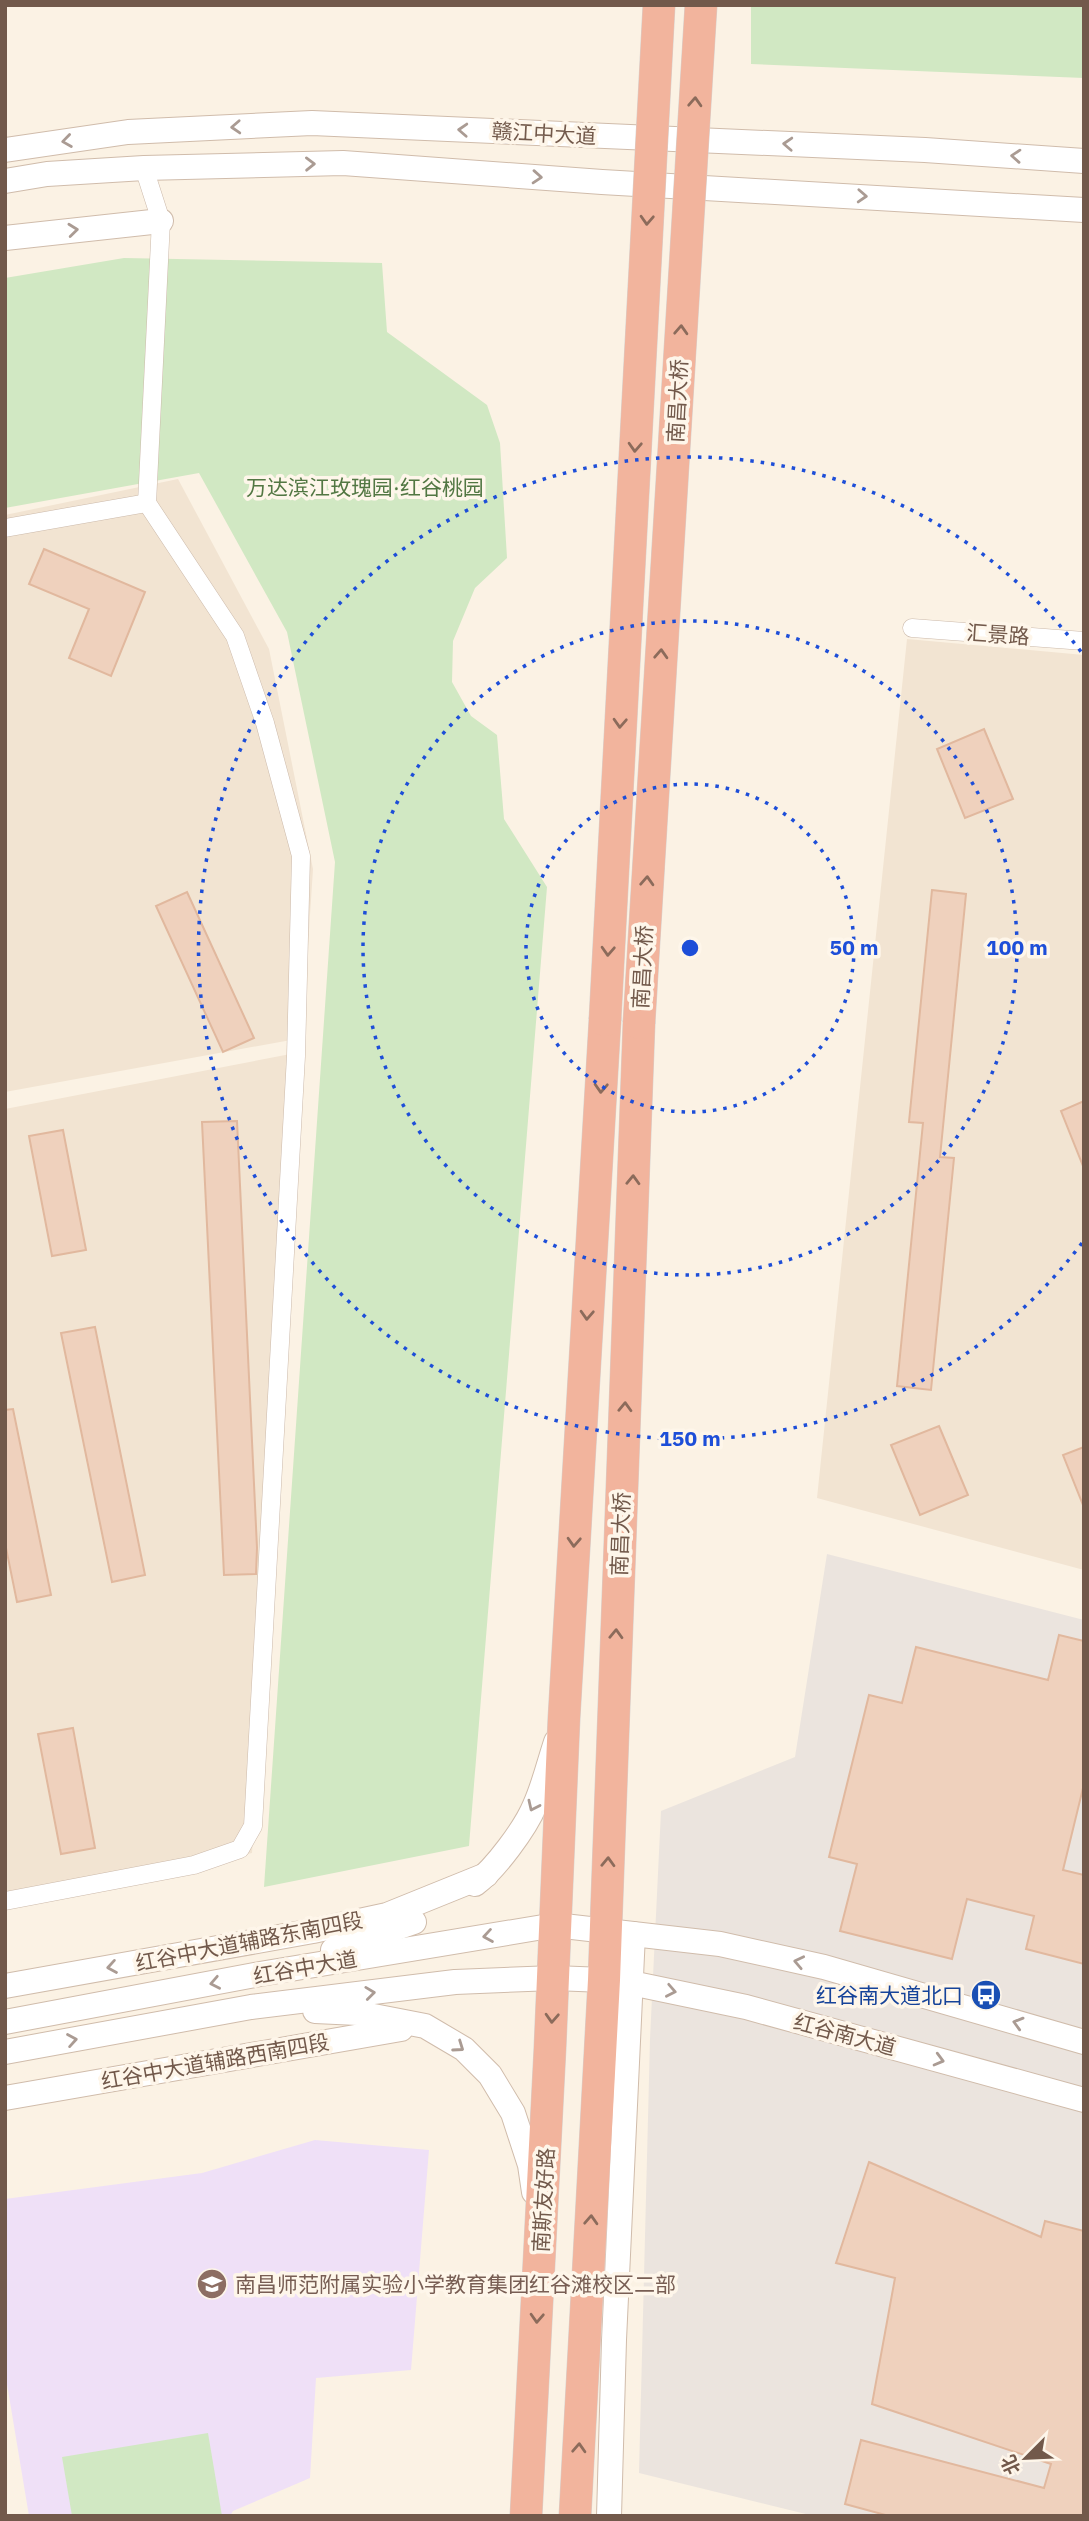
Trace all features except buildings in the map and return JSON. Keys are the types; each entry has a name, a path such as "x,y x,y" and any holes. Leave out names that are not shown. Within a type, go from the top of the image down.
{"highway":[{"name":"南昌大桥","path":"555,1925 564,1718 659,5"},
{"name":"南昌大桥","path":"620,1932 639,1023 701,5"},
{"name":"南斯友好路","path":"526,2516 555,1925"},
{"path":"575,2516 620,1932"}],"main road":[{"name":"赣江中大道","path":"5,150 128,132 312,123 925,150 1084,161"},
{"name":"赣江中大道","path":"5,181 47,174 144,168 343,163 602,182 1084,210"},
{"path":"5,237 161,221"},
{"path":"260,1974 411,1924 452,1900 486,1875 535,1807 564,1718"},
{"name":"红谷中大道辅路东南四段","path":"5,1986 313,1931 387,1915 486,1875"},
{"name":"红谷中大道","path":"5,2022 260,1974 555,1925 620,1932"},
{"path":"620,1932 720,1944 824,1967 1084,2042"},
{"name":"红谷中大道","path":"5,2052 251,2007 455,1982 554,1978 618,1982"},
{"path":"609,2516 618,1982"},
{"name":"红谷南大道","path":"618,1982 746,2007 1084,2100"},
{"path":"251,2007 358,2013 425,2026 464,2049 490,2075 513,2113 530,2165 541,2240"},
{"name":"红谷中大道辅路西南四段","path":"5,2098 379,2031 425,2026"}],"street":[{"path":"5,1901 194,1865 240,1850 253,1826 296,1056 301,856 265,723 235,635 147,503 161,221 144,168"},
{"path":"5,528 147,503"},
{"name":"汇景路","path":"912,628 1084,641"}],"shaded area":[{"path":"178,479 269,649 313,869 302,1038 5,1092 5,515"},
{"path":"907,639 1084,655 1084,1570 817,1498"},
{"path":"301,1052 252,1853 5,1900 5,1109"},
{"path":"827,1554 1084,1620 1084,2516 814,2516 639,2473 650,2039 661,1811 795,1757"},
{"name":"南昌师范附属实验小学教育集团红谷滩校区二部","path":"315,2140 429,2150 411,2370 316,2378 310,2478 233,2511 230,2516 29,2516 5,2372 5,2199 202,2173"}],"green space":[{"path":"751,5 1084,5 1084,78 751,64"},
{"name":"万达滨江玫瑰园·红谷桃园","path":"124,258 382,263 387,332 487,405 500,443 507,558 475,588 453,641 452,682 471,716 497,735 504,819 547,887 469,1846 264,1887 335,862 287,632 199,473 5,508 5,278"},
{"path":"208,2433 222,2516 72,2516 62,2457"}],"place":[{"name":"红谷南大道北口","path":"986,1995"},
{"name":"南昌师范附属实验小学教育集团红谷滩校区二部","path":"212,2284"}]}
